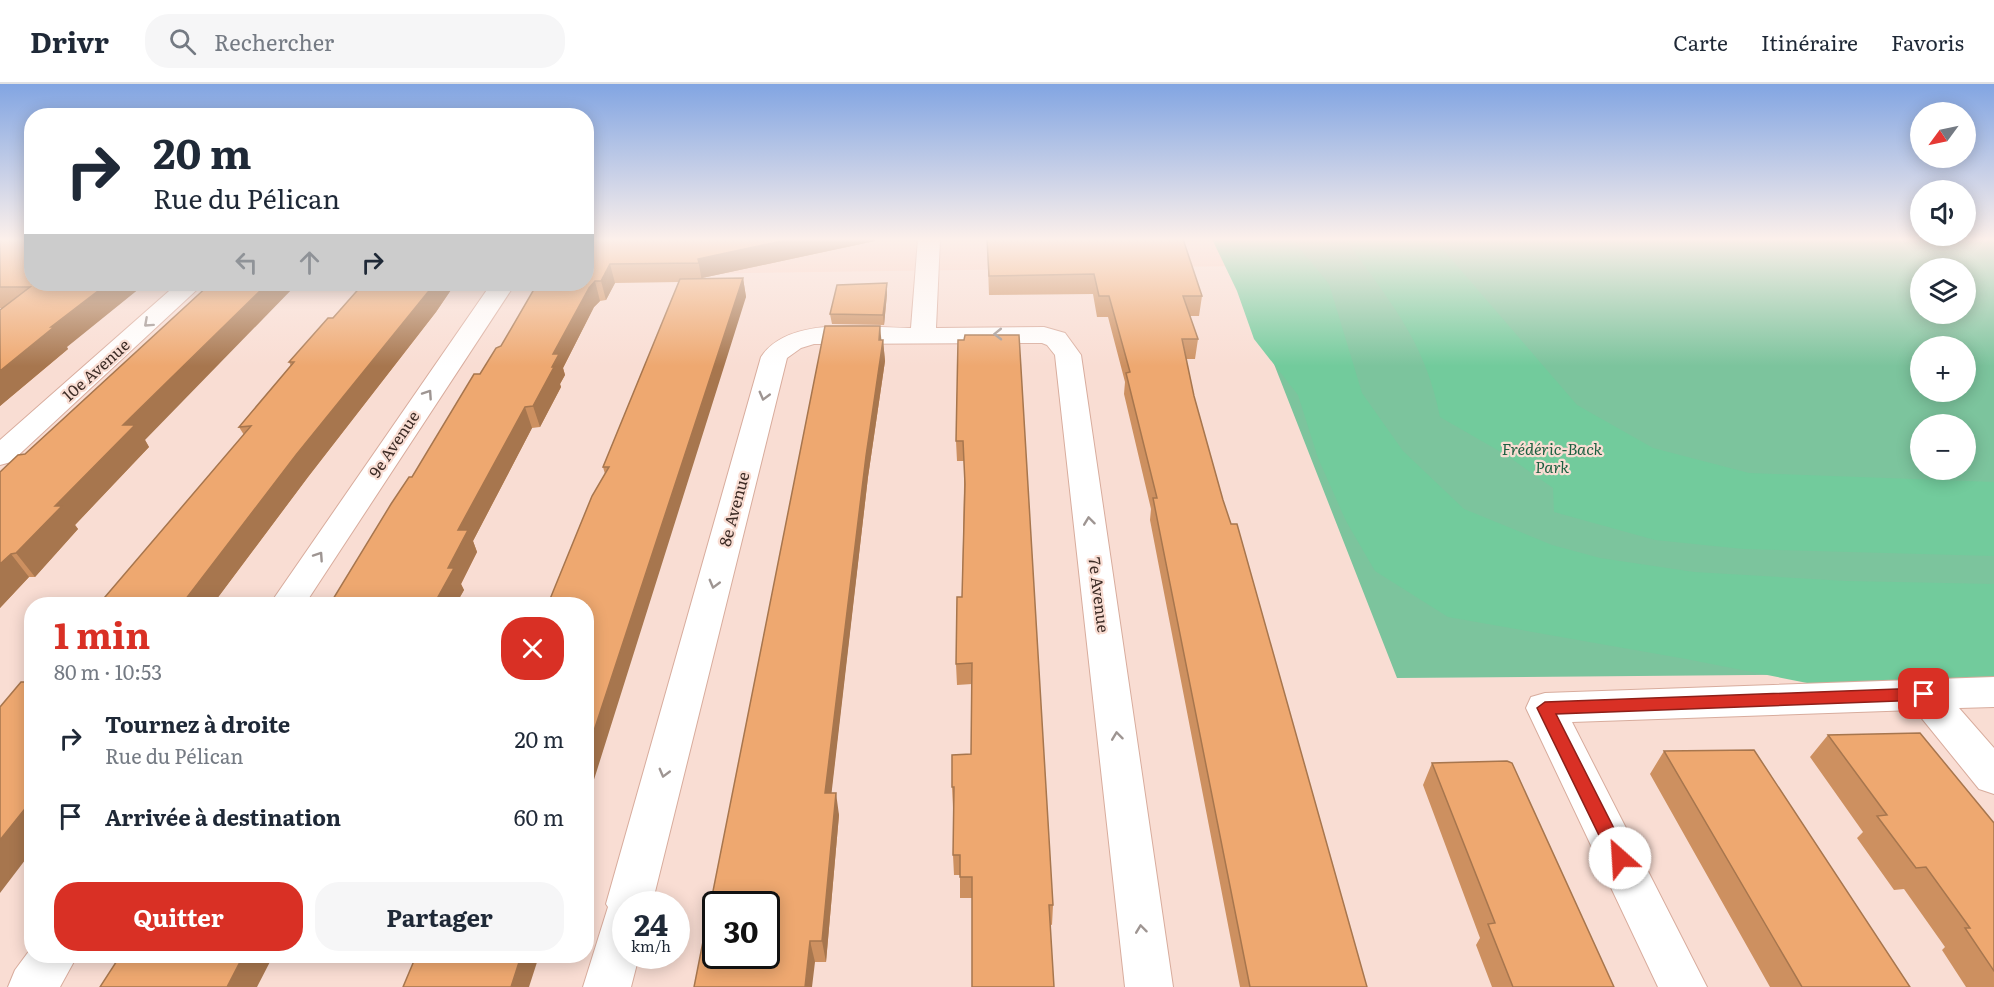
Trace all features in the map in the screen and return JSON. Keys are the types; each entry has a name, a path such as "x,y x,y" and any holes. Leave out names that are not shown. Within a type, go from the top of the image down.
{"street":[{"path":"923,335 926,281"},
{"name":"10e Avenue","path":"0,456 183,291"},
{"name":"9e Avenue","path":"292,597 498,291"},
{"name":"8e Avenue","path":"632,891 774,357 786,344 814,336 923,335"},
{"name":"7e Avenue","path":"923,335 1044,335 1056,339 1068,355 1149,987"},
{"path":"1683,987 1545,708 1994,692"},
{"path":"1924,694 1994,777"},
{"path":"32,987 48,963"},
{"path":"607,987 612,969"}],"green space":[{"path":"1232,281 1327,281 1362,393 1403,451 1464,509 1552,545 1600,558 1694,572 1846,581 1994,584 1994,691 1868,695 1686,659 1448,617 1375,571 1346,521 1318,458 1298,395 1254,339"},
{"name":"Frédéric-Back Park","path":"1242,281 1910,281 1910,324 1976,324 1976,281 1994,281 1994,673 1397,678"},
{"path":"1375,281 1470,281 1577,405 1653,448 1749,473 1994,482 1994,556 1743,549 1655,540 1554,512 1553,488 1506,455 1440,417 1425,365 1403,322"}],"building":[{"path":"0,281 24,281 24,287 0,287"},
{"path":"679,281 742,281 594,731 594,597 551,597 592,496 609,467 603,467"},
{"path":"1096,281 1197,281 1202,296 1183,296 1198,339 1182,339 1194,396 1231,524 1237,524 1367,987 1250,987 1153,498 1157,498 1126,373 1130,372 1109,296 1099,296"},
{"path":"887,283 883,315 830,314 837,285"},
{"path":"25,291 98,291 0,371 0,310"},
{"path":"202,291 260,291 123,425 135,425 55,506 62,506 16,553 11,554 0,564 0,472 18,455 25,454"},
{"path":"357,291 428,291 296,455 187,597 105,597 251,426 239,427 294,362 289,362 328,318 333,318"},
{"path":"533,291 587,291 553,354 559,354 533,406 525,407 458,530 468,530 448,568 454,568 438,597 334,597 391,504 409,477 412,477 474,374 480,374 496,348 501,346"},
{"path":"825,326 880,326 879,340 883,340 866,456 825,793 836,793 822,941 810,941 805,987 694,987 702,947 702,969 780,969 780,891 713,891"},
{"path":"965,335 1019,335 1053,905 1049,905 1054,987 972,987 972,877 960,877 960,855 953,855 952,755 971,754 972,663 956,664 957,597 962,597 965,484 963,441 956,441 958,340 964,340"},
{"path":"21,682 24,682 24,810 0,840 0,707"},
{"path":"1920,733 1994,823 1994,971 1965,928 1970,928 1926,867 1916,868 1877,816 1887,815 1828,735"},
{"path":"1754,750 1910,987 1802,987 1664,751"},
{"path":"1507,761 1512,763 1614,987 1513,987 1488,924 1495,923 1432,763"},
{"path":"115,963 239,963 227,987 100,987"},
{"path":"413,963 519,963 511,987 403,987"}],"route":[{"path":"1620,858 1545,708 1924,694"}]}
